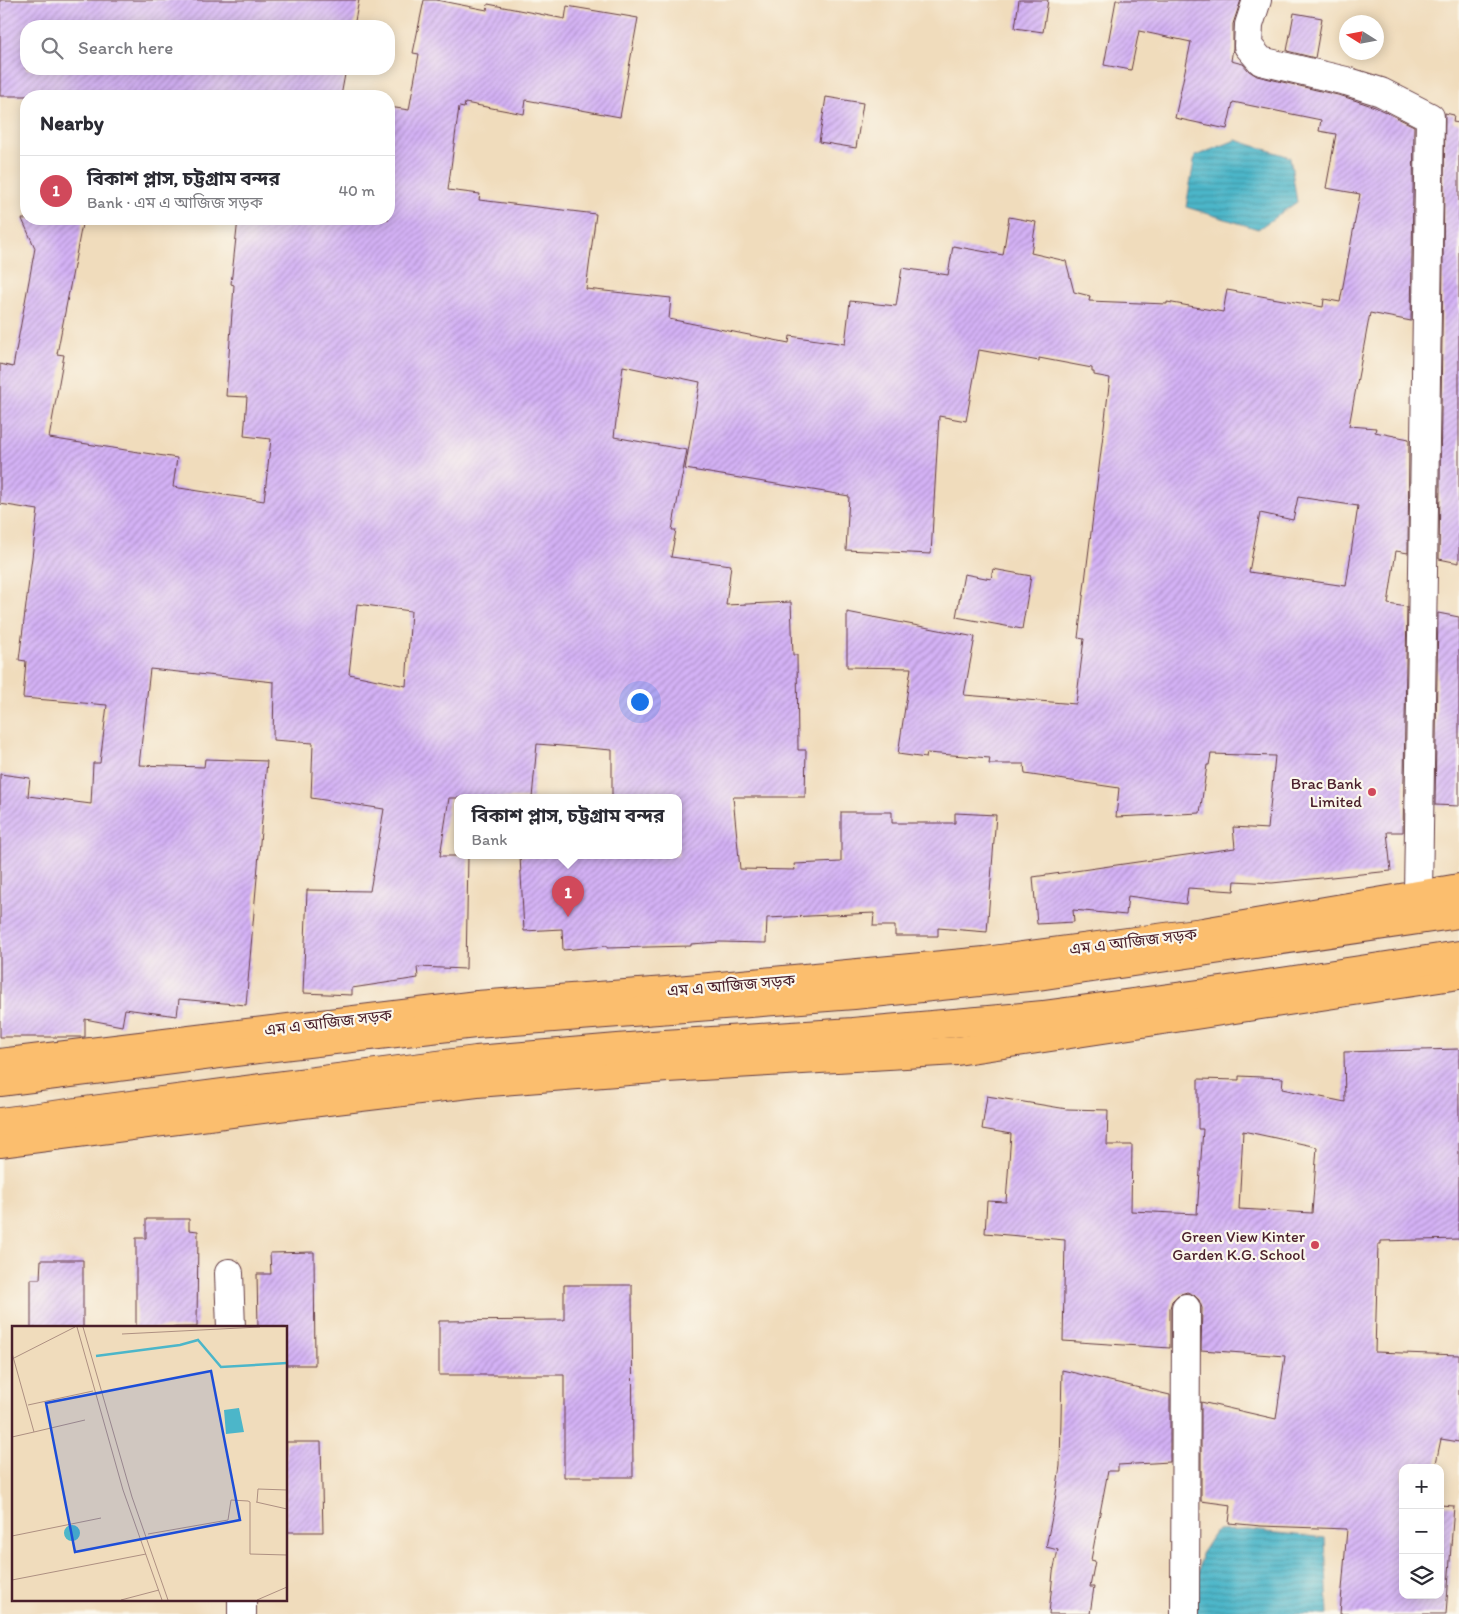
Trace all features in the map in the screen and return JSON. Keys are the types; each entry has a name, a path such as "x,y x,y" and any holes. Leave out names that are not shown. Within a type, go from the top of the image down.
{"main road":[{"name":"এম এ আজিজ সড়ক","path":"0,1063 477,1004 666,991 985,961 1203,932 1459,888"},
{"path":"0,1082 290,1045 475,1024 854,995 1038,976 1459,914"},
{"path":"0,1122 476,1060 665,1044 853,1032 1043,1015 1459,955"},
{"path":"0,1143 477,1083 667,1068 958,1051 1459,975"}],"street":[{"path":"1257,0 1248,25 1248,46 1261,61 1346,81 1381,92 1430,117 1418,894"},
{"path":"228,1273 231,1326"},
{"path":"1185,1614 1186,1308"}],"water":[{"path":"1236,140 1290,157 1297,202 1258,229 1186,207 1195,156"},
{"path":"1249,1530 1325,1538 1328,1614 1196,1614 1194,1606 1201,1554 1216,1531"}],"building":[{"path":"0,0 359,0 355,20 20,20 20,75 345,75 342,90 20,90 20,96 0,96"},
{"path":"424,0 436,0 487,10 488,4 565,19 567,6 638,18 620,117 526,100 524,114 465,103 464,108 459,107 448,190 480,194 479,200 596,214 586,289 671,298 669,319 789,343 790,336 845,344 850,301 896,306 902,268 948,275 953,246 1003,255 1009,217 1036,222 1031,253 1066,261 1074,292 1090,296 1089,301 1167,304 1167,302 1223,312 1227,290 1323,307 1324,299 1340,302 1360,194 1326,188 1336,134 1319,131 1321,120 1233,102 1227,129 1175,118 1191,42 1139,31 1131,70 1104,65 1116,0 1241,0 1233,24 1231,61 1243,64 1257,76 1342,96 1375,107 1414,126 1411,321 1370,313 1349,426 1376,428 1375,432 1409,439 1408,553 1396,551 1388,604 1407,607 1403,832 1387,832 1391,871 1272,883 1235,881 1234,891 1188,888 1186,904 1128,896 1126,915 1073,910 1074,922 1037,924 1033,877 1235,848 1233,827 1268,829 1275,756 1211,754 1209,765 1207,765 1200,813 1116,817 1119,788 1025,774 1024,764 989,764 990,758 927,753 926,758 898,754 911,668 847,667 847,612 975,637 964,695 1076,704 1084,639 1078,638 1110,378 1094,375 1092,368 1039,358 1039,361 979,350 966,421 939,416 931,554 846,550 849,496 685,469 700,382 623,366 614,437 687,450 672,530 676,530 671,557 731,565 726,605 791,602 793,655 797,655 798,750 806,750 805,797 733,797 740,869 795,870 794,864 841,862 841,812 892,812 892,823 955,823 955,813 996,815 987,932 938,928 938,936 895,936 895,926 873,926 874,913 767,918 766,943 720,942 691,944 691,946 607,948 607,946 563,950 562,929 524,931 520,859 682,859 682,794 612,794 612,750 537,744 532,794 454,794 454,798 449,798 440,856 468,859 466,969 417,967 418,978 352,988 352,995 303,993 307,890 370,891 384,809 311,798 313,743 273,740 274,682 150,669 139,765 204,767 205,759 267,761 246,1005 179,999 177,1016 125,1009 122,1026 85,1019 85,1037 0,1037 0,774 30,778 28,796 91,804 93,763 100,763 107,705 23,698 26,661 19,660 38,510 0,504 0,364 13,367 35,248 25,225 82,225 57,354 64,355 49,438 177,458 173,487 264,501 271,439 244,436 247,397 226,396 234,285 231,284 237,225 395,225 395,108 409,110 419,54 413,53","holes":["1298,497 1358,506 1346,586 1249,572 1260,513 1293,520","357,604 411,611 406,686 349,674"]},
{"path":"1019,0 1048,0 1043,32 1015,28"},
{"path":"1294,13 1322,18 1315,58 1287,51"},
{"path":"826,97 863,103 856,148 819,142"},
{"path":"1445,113 1454,115 1453,122 1459,123 1459,563 1439,559"},
{"path":"993,569 1031,576 1022,629 956,617 964,574 991,579"},
{"path":"1438,613 1459,617 1459,806 1435,805"},
{"path":"1459,1049 1459,1239 1381,1241 1381,1244 1378,1244 1375,1352 1459,1355 1459,1442 1441,1439 1436,1464 1399,1464 1399,1599 1444,1599 1444,1505 1454,1506 1446,1614 1340,1614 1347,1529 1229,1523 1231,1505 1201,1501 1201,1402 1276,1419 1285,1356 1201,1350 1202,1308 1199,1300 1187,1292 1178,1295 1172,1301 1170,1308 1170,1348 1063,1341 1065,1240 985,1233 987,1201 1006,1202 1011,1134 982,1129 987,1096 1067,1109 1108,1110 1107,1145 1132,1145 1131,1211 1197,1214 1203,1129 1198,1129 1198,1079 1239,1080 1239,1076 1283,1078 1282,1089 1345,1102 1344,1052","holes":["1243,1131 1317,1147 1312,1213 1239,1209"]},
{"path":"146,1219 189,1219 189,1230 198,1231 197,1326 136,1326 136,1238 146,1238"},
{"path":"314,1252 315,1365 288,1365 288,1326 258,1326 257,1274 271,1274 270,1253"},
{"path":"41,1260 83,1260 83,1326 31,1326 31,1279 40,1279"},
{"path":"564,1285 632,1285 633,1477 564,1477 564,1375 439,1375 439,1321 564,1320"},
{"path":"1062,1370 1170,1395 1170,1462 1118,1465 1118,1471 1108,1471 1091,1560 1095,1561 1090,1587 1094,1587 1090,1614 1049,1614 1053,1572 1058,1550 1046,1547 1060,1466"},
{"path":"288,1442 321,1442 323,1532 288,1532"}],"place":[{"name":"Brac Bank Limited","path":"1372,792"},
{"name":"বিকাশ প্লাস, চট্টগ্রাম বন্দর","path":"568,917"},
{"name":"Green View Kinter Garden K.G. School","path":"1315,1245"}]}
